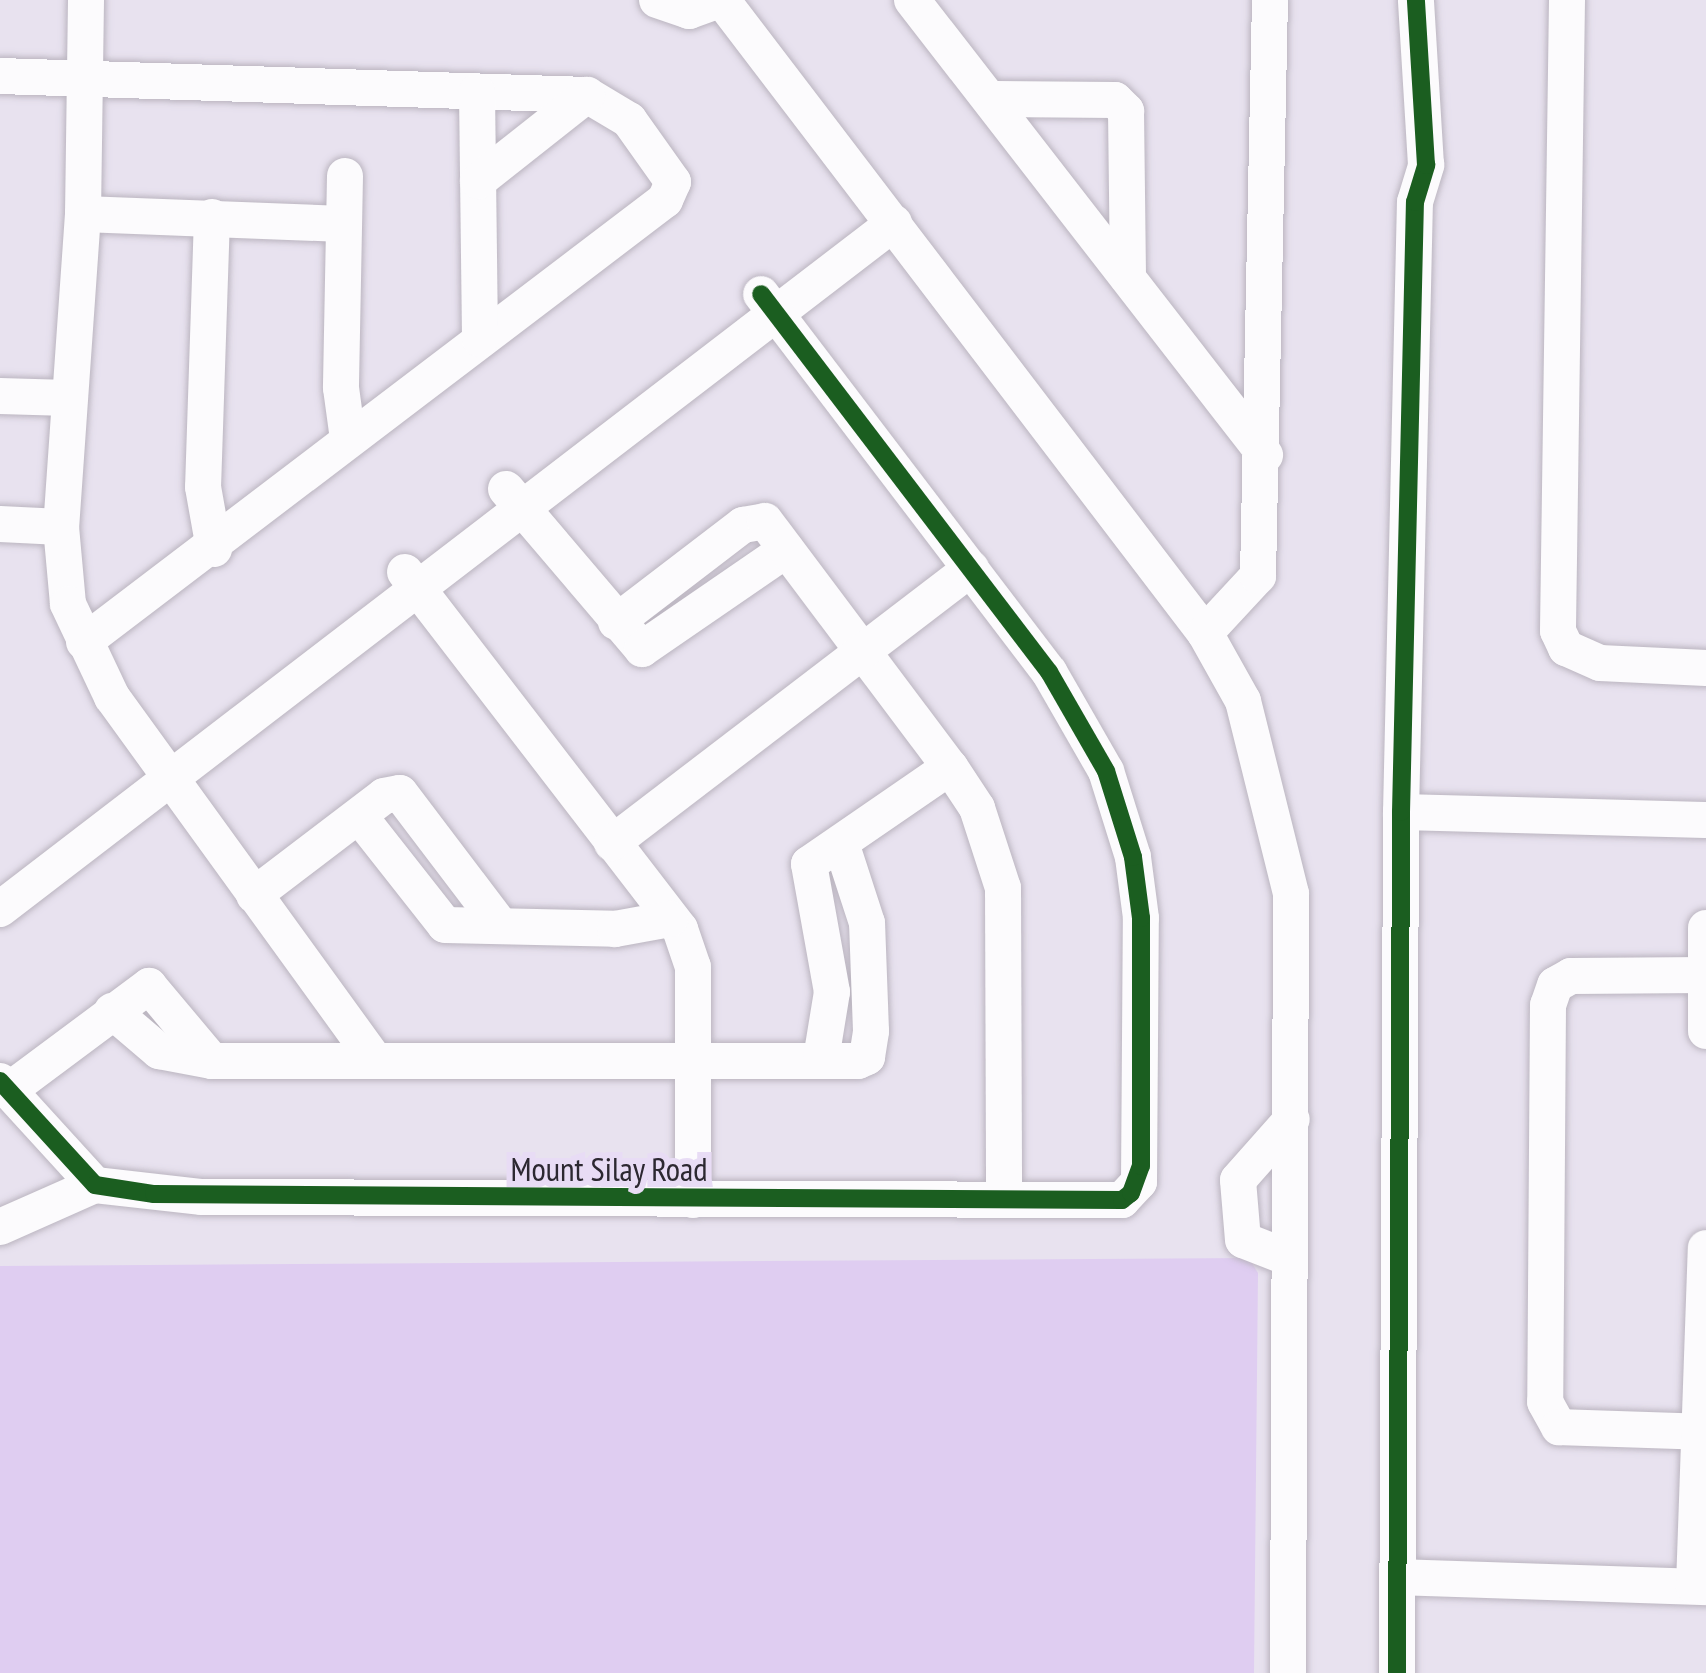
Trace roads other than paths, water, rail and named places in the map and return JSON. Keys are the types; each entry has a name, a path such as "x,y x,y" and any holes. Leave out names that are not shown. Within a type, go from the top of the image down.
{"street":[{"path":"86,0 83,214 61,527 68,604 84,642 165,771 371,1055"},
{"path":"657,0 688,11 721,0 1205,633 1243,701 1284,842 1292,1119 1288,1673"},
{"path":"912,0 1265,455"},
{"path":"1205,633 1258,576 1265,455 1270,0"},
{"path":"1397,1673 1401,812 1415,202 1426,165 1415,0"},
{"path":"1568,0 1558,631 1566,648 1600,663 1706,668"},
{"path":"0,76 587,95 629,120 673,189 347,439 214,548 84,642"},
{"path":"478,92 480,340"},
{"path":"478,181 587,95"},
{"path":"994,100 1114,100 1126,111 1128,278"},
{"path":"345,176 347,439"},
{"path":"0,910 165,771 887,213"},
{"path":"83,214 343,224"},
{"path":"212,217 203,487 214,548"},
{"path":"612,843 971,569 769,304"},
{"path":"0,396 68,398"},
{"path":"513,498 636,647 652,648 786,550 950,767 977,808 1003,888 1004,1196"},
{"path":"0,524 61,527"},
{"name":"Mount Silay Road","path":"95,1186 202,1197 693,1200 1004,1196 1122,1200 1139,1182 1141,1166 1133,857 1081,721 971,569"},
{"path":"412,580 670,919 693,967 693,1200"},
{"path":"0,1228 95,1186 4,1086 138,988 156,988 212,1061 371,1055 821,1059 832,992 806,876 808,863 950,767"},
{"path":"0,884 165,771"},
{"path":"254,895 384,796 408,797 501,926"},
{"path":"1401,812 1706,820"},
{"path":"360,817 445,926 615,928 670,919"},
{"path":"1706,928 1706,1030"},
{"path":"1704,1431 1559,1427 1545,1402 1548,1005 1556,985 1571,976 1706,975"},
{"path":"1289,1258 1243,1240 1238,1180 1292,1119"},
{"path":"1398,1577 1700,1586 1706,1248"}]}
